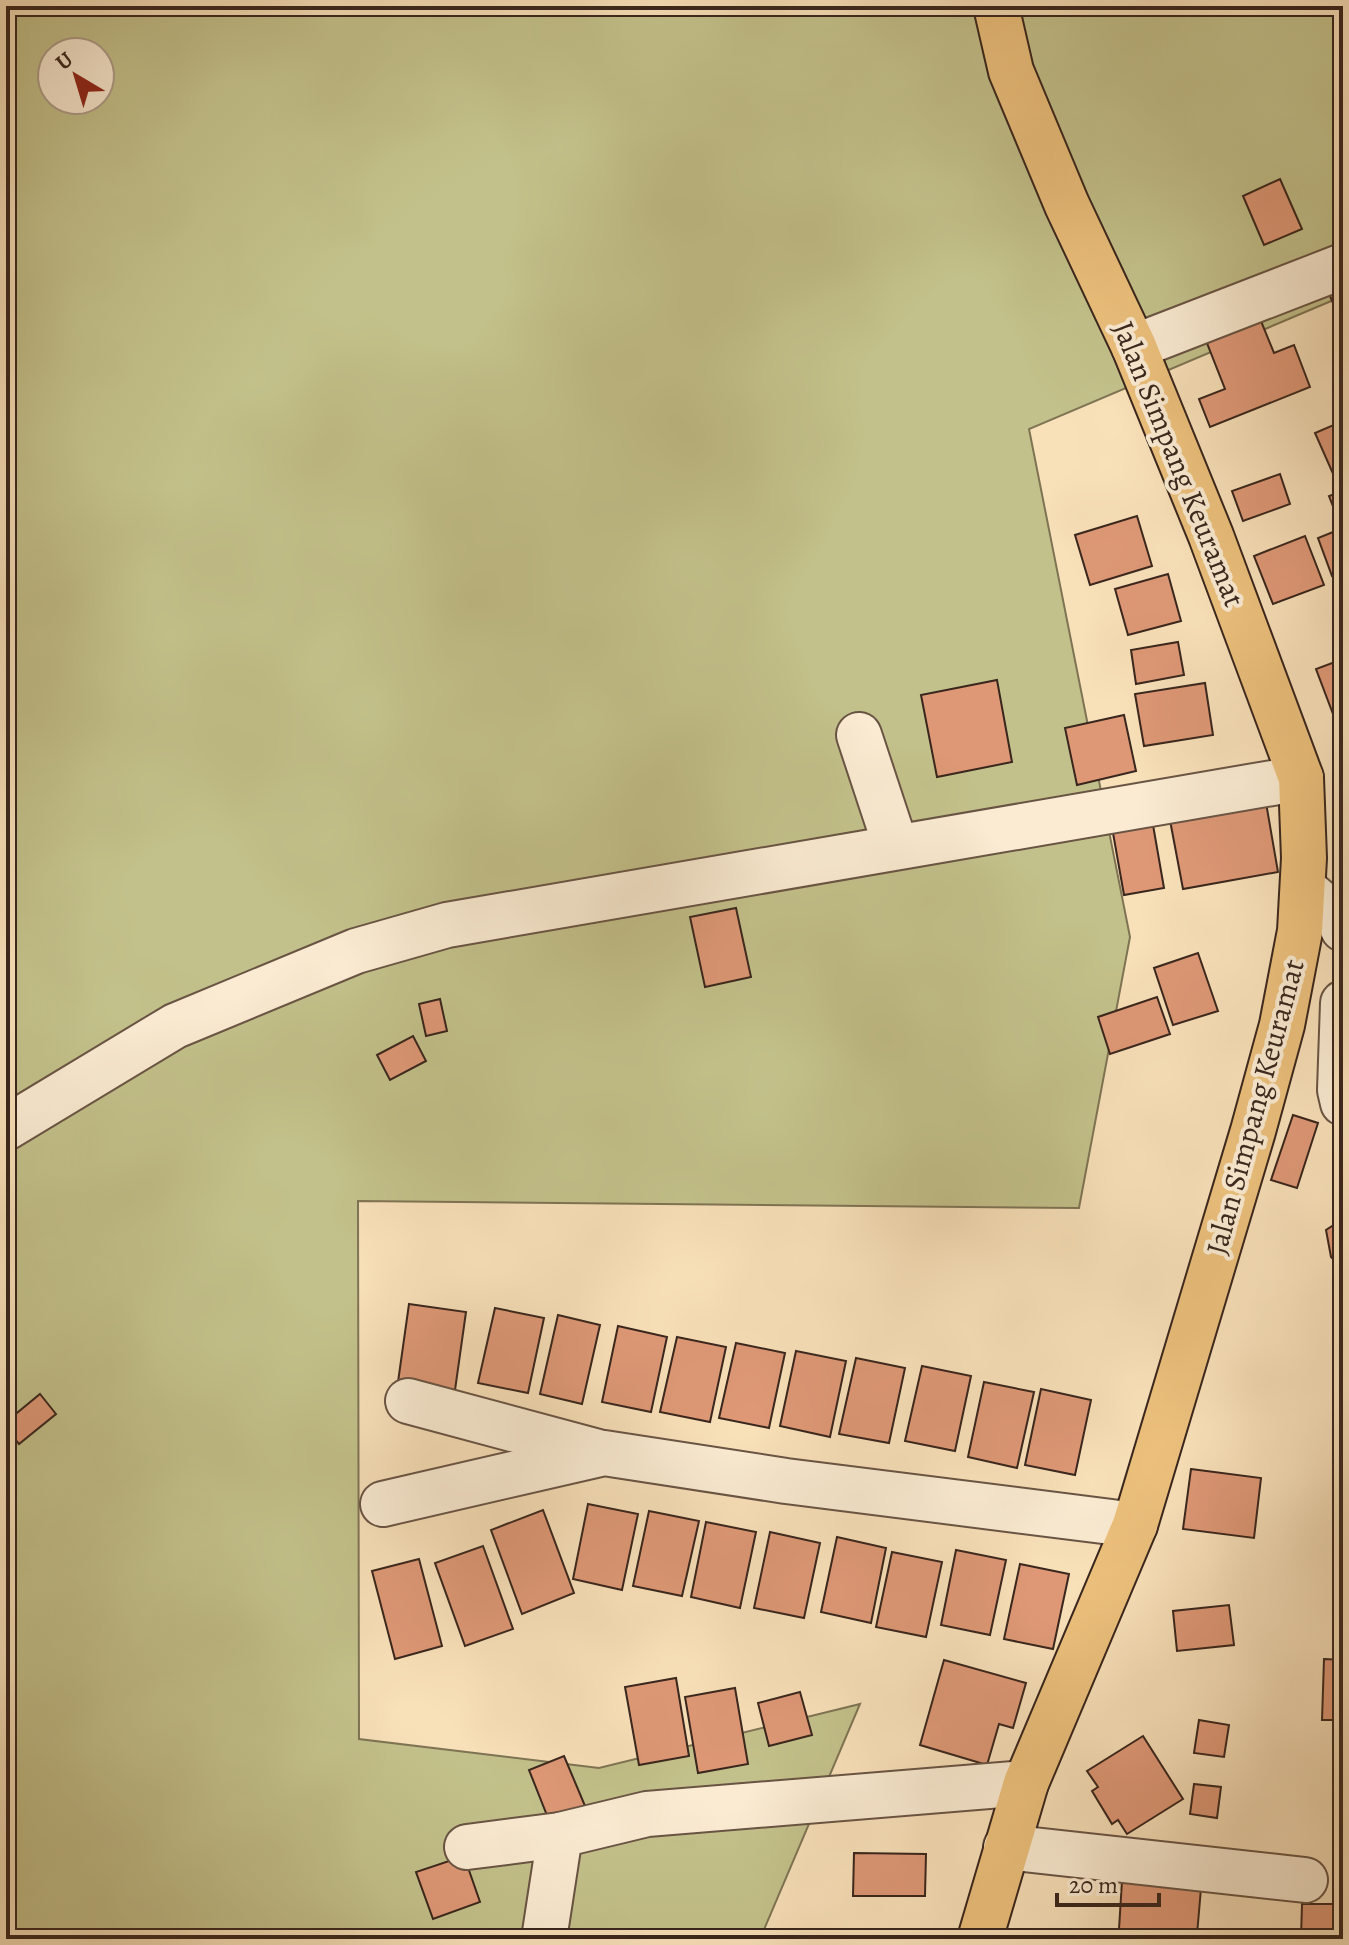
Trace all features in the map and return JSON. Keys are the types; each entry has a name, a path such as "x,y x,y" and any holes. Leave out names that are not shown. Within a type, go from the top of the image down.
{"main road":[{"name":"Jalan Simpang Keuramat","path":"980,1939 1026,1783 1135,1525 1282,1025 1300,931 1303,888 1301,778 1211,536 1134,347 1067,205 1011,71 996,6"}],"street":[{"path":"1134,347 1343,266"},
{"path":"859,735 896,847"},
{"path":"6,1128 175,1026 356,951 447,925 1301,778"},
{"path":"1303,888 1338,918 1343,929"},
{"path":"1342,1020 1340,1090 1343,1103"},
{"path":"408,1401 604,1453 786,1481 1135,1525"},
{"path":"383,1504 604,1453"},
{"path":"467,1847 560,1835 647,1814 1026,1783"},
{"path":"544,1939 560,1835"},
{"path":"1006,1847 1305,1880"}],"shaded area":[{"path":"6,6 1343,6 1343,296 1029,429 1130,937 1079,1208 358,1201 359,1739 599,1768 860,1704 760,1939 6,1939"}],"building":[{"path":"1280,179 1302,229 1264,245 1243,196"},
{"path":"1343,271 1343,326 1323,280"},
{"path":"1234,320 1238,331 1261,321 1274,353 1294,345 1310,387 1210,427 1199,399 1225,389 1203,333"},
{"path":"1343,421 1343,472 1334,476 1315,433"},
{"path":"1280,474 1290,504 1243,521 1232,491"},
{"path":"1343,491 1343,526 1341,527 1329,496"},
{"path":"1137,516 1152,566 1090,585 1075,535"},
{"path":"1343,528 1343,572 1332,576 1318,538"},
{"path":"1305,536 1324,585 1273,604 1254,556"},
{"path":"1168,574 1181,621 1128,635 1115,589"},
{"path":"1178,642 1184,675 1136,684 1131,650"},
{"path":"1343,659 1343,710 1333,714 1316,669"},
{"path":"997,680 1012,762 937,777 921,695"},
{"path":"1205,683 1213,735 1144,746 1135,694"},
{"path":"1124,715 1136,771 1077,785 1065,728"},
{"path":"1265,797 1278,872 1183,889 1169,815"},
{"path":"1153,825 1164,888 1124,895 1113,833"},
{"path":"736,908 751,977 705,987 690,917"},
{"path":"1198,953 1218,1011 1173,1025 1154,968"},
{"path":"1157,997 1170,1034 1110,1054 1098,1017"},
{"path":"440,999 447,1031 426,1036 419,1004"},
{"path":"413,1036 426,1061 390,1080 377,1055"},
{"path":"1293,1115 1318,1123 1297,1188 1271,1180"},
{"path":"1343,1219 1343,1269 1331,1257 1326,1230"},
{"path":"409,1304 466,1312 455,1390 398,1382"},
{"path":"495,1308 544,1318 528,1393 478,1383"},
{"path":"558,1315 600,1325 582,1404 540,1394"},
{"path":"618,1326 667,1337 651,1412 602,1402"},
{"path":"677,1337 726,1347 710,1422 660,1412"},
{"path":"736,1343 785,1353 769,1428 719,1418"},
{"path":"796,1351 846,1361 830,1437 780,1426"},
{"path":"856,1358 905,1368 889,1443 839,1434"},
{"path":"922,1366 971,1376 955,1451 905,1441"},
{"path":"984,1382 1034,1392 1017,1468 968,1457"},
{"path":"1041,1389 1091,1400 1075,1475 1025,1465"},
{"path":"40,1394 56,1414 19,1444 6,1427 6,1422"},
{"path":"1191,1469 1261,1478 1254,1538 1183,1529"},
{"path":"588,1504 638,1514 622,1590 573,1579"},
{"path":"543,1510 574,1593 522,1614 491,1530"},
{"path":"649,1511 699,1521 682,1596 633,1586"},
{"path":"706,1522 756,1532 740,1608 691,1597"},
{"path":"770,1532 820,1543 804,1618 754,1608"},
{"path":"837,1537 886,1548 871,1623 821,1612"},
{"path":"483,1546 513,1629 465,1646 435,1563"},
{"path":"956,1550 1006,1560 990,1635 941,1625"},
{"path":"892,1552 942,1562 926,1637 876,1627"},
{"path":"419,1559 442,1646 395,1659 372,1571"},
{"path":"1020,1564 1069,1574 1053,1649 1004,1639"},
{"path":"1229,1605 1234,1645 1177,1651 1173,1611"},
{"path":"1324,1659 1343,1660 1343,1720 1322,1720"},
{"path":"944,1660 1026,1683 1013,1728 999,1724 987,1765 920,1745"},
{"path":"676,1678 689,1756 639,1765 625,1687"},
{"path":"735,1688 748,1764 698,1773 685,1697"},
{"path":"800,1692 812,1735 769,1746 758,1703"},
{"path":"1199,1720 1229,1725 1224,1757 1194,1753"},
{"path":"1143,1736 1183,1799 1127,1834 1118,1820 1112,1824 1092,1791 1098,1787 1087,1771"},
{"path":"564,1756 588,1813 552,1828 529,1770"},
{"path":"1194,1784 1221,1787 1217,1818 1190,1814"},
{"path":"854,1853 926,1854 925,1896 853,1896"},
{"path":"464,1856 480,1902 433,1919 416,1872"},
{"path":"1122,1881 1201,1888 1197,1935 1119,1929"},
{"path":"1302,1904 1343,1904 1343,1938 1301,1938"}]}
